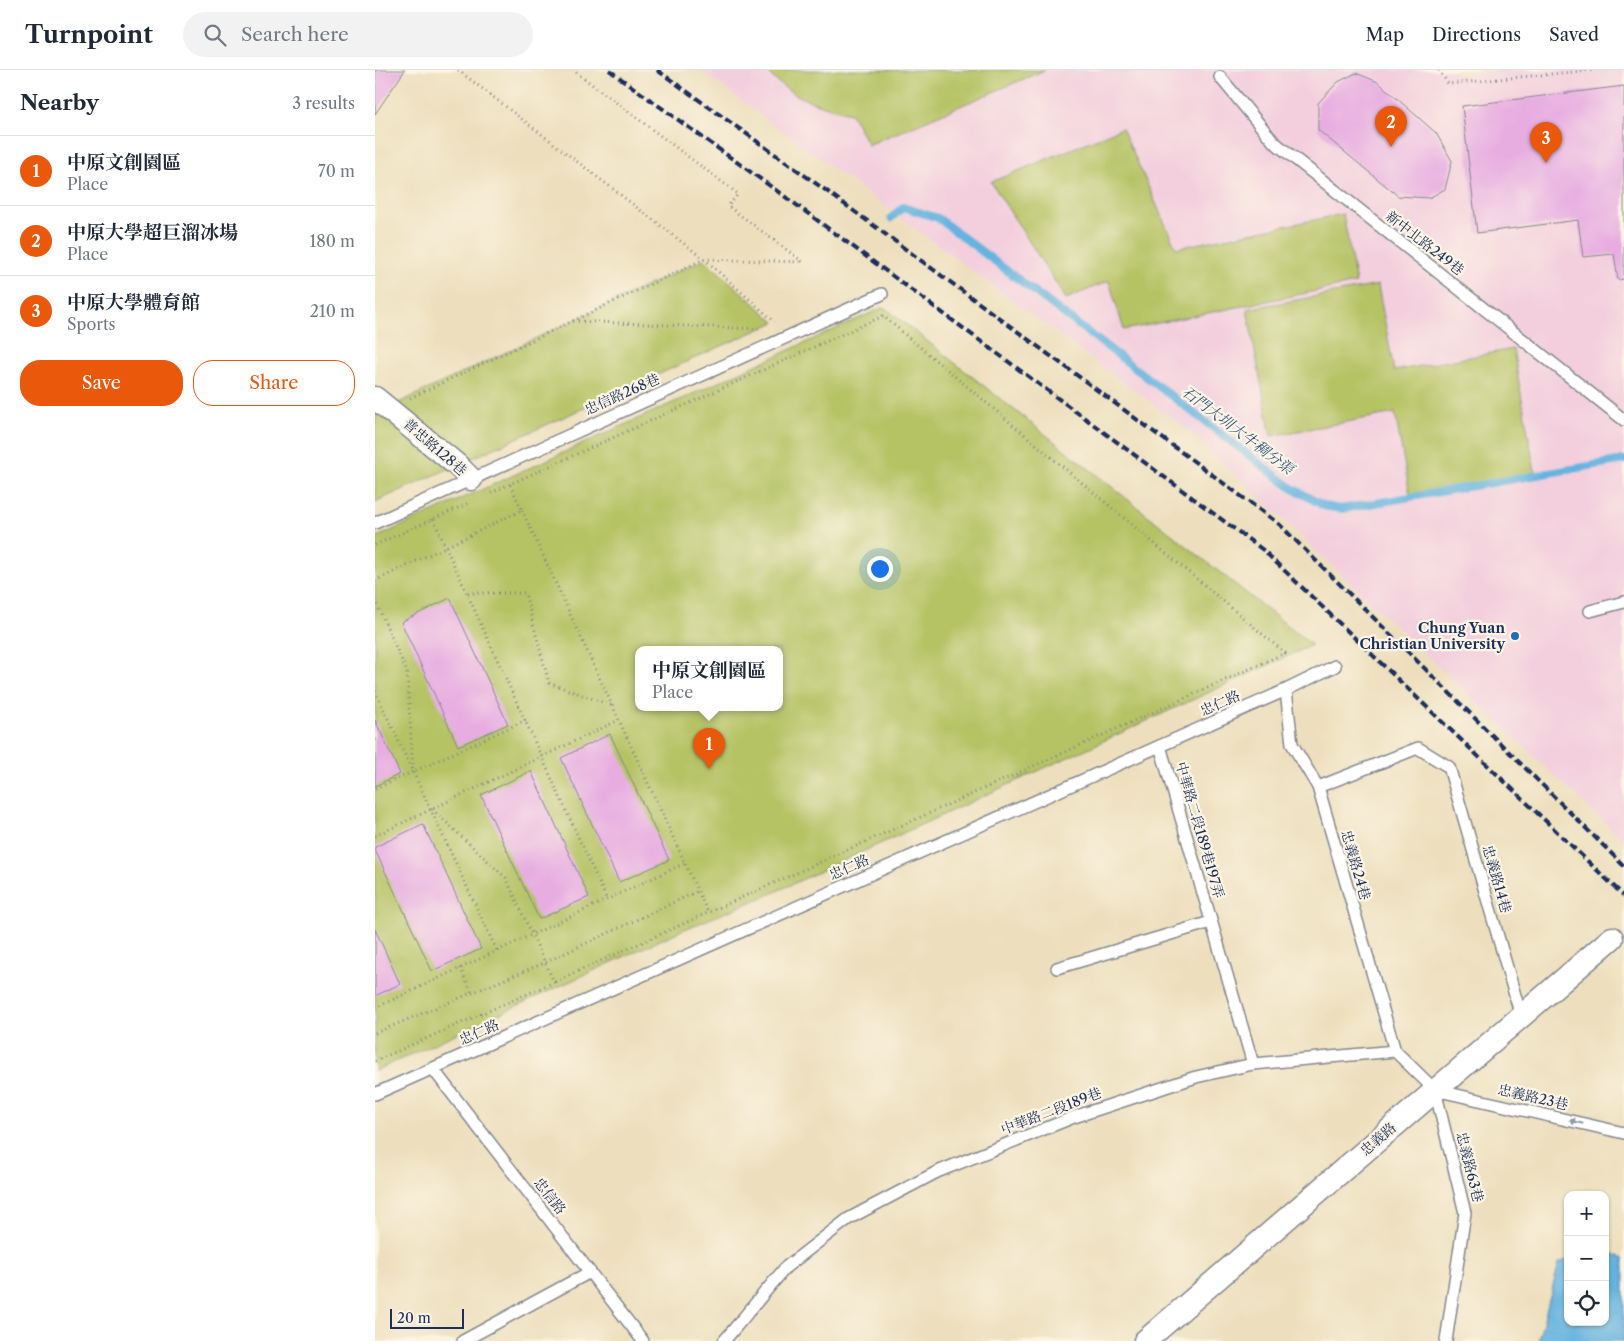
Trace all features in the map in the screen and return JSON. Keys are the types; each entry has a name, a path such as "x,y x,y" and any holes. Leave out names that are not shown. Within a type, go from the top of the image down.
{"street":[{"name":"普忠路128巷","path":"382,403 477,492"},
{"name":"忠義路","path":"1145,1341 1612,938"}],"lane":[{"name":"新中北路249巷","path":"1220,77 1274,142 1624,420"},
{"name":"忠信路268巷","path":"375,523 477,492 882,294"},
{"path":"1590,610 1624,602"},
{"name":"忠仁路","path":"375,1094 1286,690 1335,666"},
{"name":"忠義路24巷","path":"1286,690 1292,744 1318,787 1395,1051"},
{"name":"中華路二段189巷197弄","path":"1160,746 1253,1064"},
{"name":"忠義路14巷","path":"1318,787 1418,748 1449,767 1521,1016"},
{"path":"1057,968 1211,922"},
{"path":"1395,1051 1435,1090"},
{"name":"中華路二段189巷","path":"724,1341 786,1267 849,1219 937,1172 1074,1117 1195,1077 1253,1064 1395,1051"},
{"name":"忠信路","path":"433,1069 643,1341"},
{"name":"忠義路23巷","path":"1435,1090 1624,1133"},
{"name":"忠義路63巷","path":"1435,1090 1465,1213 1446,1341"},
{"path":"463,1341 590,1272"}],"path":[{"path":"458,70 703,259 775,322 751,333"},
{"path":"382,403 573,321 703,259 803,262 728,206 738,194 573,70"},
{"path":"1439,70 1448,84 1593,70"},
{"path":"375,545 433,519 477,492 511,484 883,316 1285,654 375,1061"},
{"path":"573,321 760,329"},
{"path":"511,484 708,913"},
{"path":"375,581 447,548 522,510"},
{"path":"433,519 607,900"},
{"path":"468,593 525,594 549,683 613,706"},
{"path":"375,600 407,672 413,772"},
{"path":"375,691 432,809 497,952"},
{"path":"375,789 525,720"},
{"path":"375,836 619,720"},
{"path":"432,809 506,878 554,982"},
{"path":"375,1008 685,863"},
{"path":"375,1033 544,963 698,891"},
{"path":"460,968 472,992"}],"shaded area":[{"name":"Chung Yuan Christian University","path":"700,70 1455,70 1456,76 1509,70 1624,70 1624,841 1188,430"}],"green space":[{"path":"766,70 1045,70 868,145 851,113 804,99 783,87"},
{"path":"1122,128 1176,248 1343,214 1356,283 1124,330 1109,281 1066,299 991,182"},
{"path":"704,259 775,322 375,502 375,414"},
{"path":"1378,285 1394,371 1513,349 1535,472 1410,495 1395,413 1271,436 1247,309"},
{"path":"884,307 1312,645 773,893 680,931 375,1071 375,538"}],"water":[{"path":"1609,1252 1624,1259 1624,1341 1538,1341 1559,1263 1564,1261 1564,1326 1609,1326"}],"building":[{"path":"375,70 405,70 375,114"},
{"path":"1356,73 1378,82 1436,133 1452,161 1445,189 1429,198 1398,196 1318,130 1318,103 1338,82"},
{"path":"1624,86 1624,279 1618,280 1614,254 1583,257 1578,220 1477,233 1462,106"},
{"path":"450,598 508,724 458,746 401,622"},
{"path":"375,720 400,774 375,786"},
{"path":"610,734 669,860 619,882 561,758"},
{"path":"531,771 589,897 539,919 481,795"},
{"path":"423,824 481,949 432,971 375,850 375,847"},
{"path":"375,929 400,984 375,996"}],"waterway":[{"name":"石門大圳大牛稠分渠","path":"891,218 903,207 938,218 1292,488 1324,506 1341,509 1624,460"}],"railway":[{"path":"609,70 802,209 1263,550 1624,896"},
{"path":"657,70 828,192 1279,524 1624,866"}],"place":[{"name":"中原大學超巨溜冰場","path":"1391,147"},
{"name":"中原大學體育館","path":"1546,163"},
{"name":"Chung Yuan Christian University","path":"1515,636"},
{"name":"中原文創園區","path":"709,769"}]}
